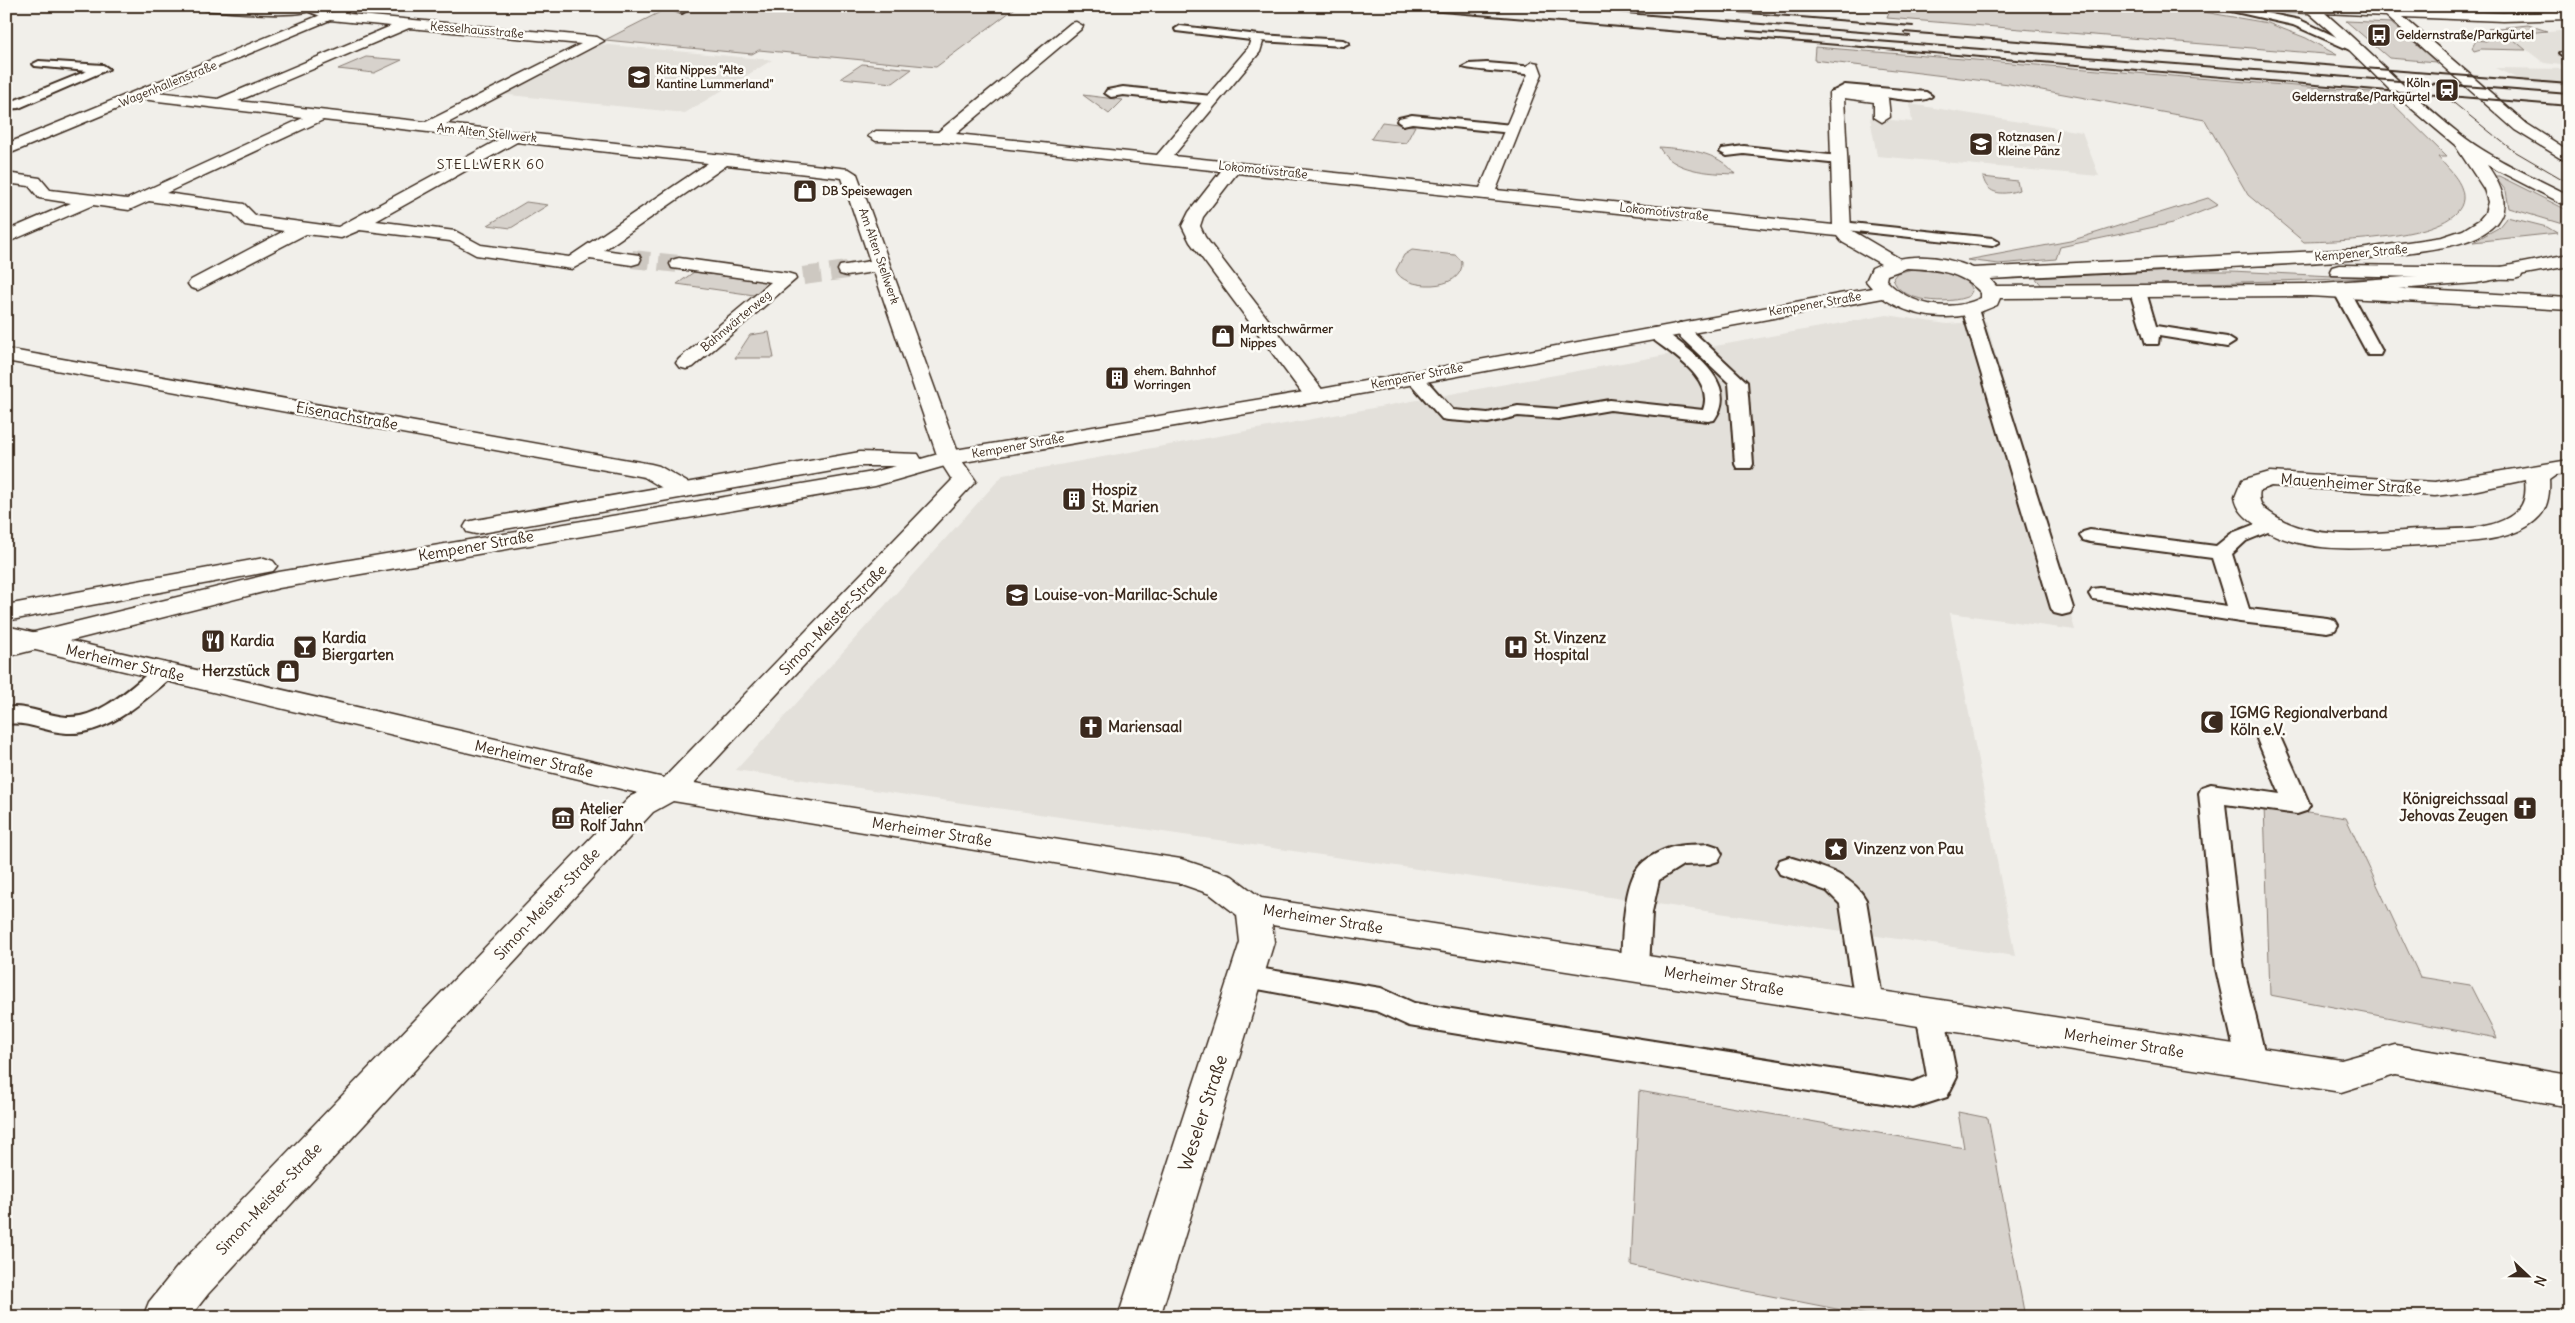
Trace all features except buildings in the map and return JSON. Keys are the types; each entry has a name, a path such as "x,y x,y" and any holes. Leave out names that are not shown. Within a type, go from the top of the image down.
{"street":[{"path":"205,6 259,8 277,11 309,8"},
{"path":"2246,6 2386,9 2569,8"},
{"path":"2360,6 2503,16 2569,15"},
{"path":"2312,8 2397,89 2461,142 2503,168 2569,202"},
{"path":"2386,9 2434,35 2521,127 2569,158"},
{"name":"Kesselhausstraße","path":"328,16 597,42"},
{"name":"Wagenhallenstraße","path":"6,150 328,16"},
{"path":"2434,35 2470,21 2503,16"},
{"path":"220,104 408,23"},
{"path":"942,137 1076,26"},
{"path":"1161,160 1212,100 1258,41"},
{"name":"Am Alten Stellwerk","path":"429,127 597,42"},
{"path":"1486,194 1535,74 1534,68"},
{"path":"1882,117 1881,98 1836,93 1842,228 1848,238 1896,264"},
{"name":"Am Alten Stellwerk","path":"141,95 849,174 949,458"},
{"path":"6,178 34,182 45,194 129,204 321,115"},
{"path":"147,196 238,208 251,221 341,232 516,136"},
{"name":"Lokomotivstraße","path":"876,136 942,137 1486,194 1842,228"},
{"name":"Kempener Straße","path":"1972,274 2360,255 2430,245 2458,238 2491,219 2498,201 2491,184 2461,142"},
{"path":"358,224 456,236 476,250 572,263 724,160"},
{"path":"1232,167 1195,216 1191,226 1196,238 1316,396"},
{"path":"6,238 91,200"},
{"path":"198,284 303,228"},
{"path":"586,253 632,259"},
{"name":"Kempener Straße","path":"15,641 279,580 867,480 949,458 1316,396 1413,376 1884,292 1876,281 1879,272 1896,264 1928,263 1950,266 1972,274 1984,282 1991,292 2138,292 2309,290 2465,280 2514,273 2569,260"},
{"name":"Bahnwärterweg","path":"679,264 795,278 686,363"},
{"path":"847,270 882,264"},
{"name":"Kempener Straße","path":"2135,267 2514,273"},
{"name":"Kempener Straße","path":"2309,290 2569,304"},
{"path":"1884,292 1895,299 1916,307 1940,311 1979,308 1990,301 1991,292"},
{"name":"Eisenachstraße","path":"6,355 651,471 684,490"},
{"name":"Kempener Straße","path":"6,613 860,459 949,458"},
{"name":"Simon-Meister-Straße","path":"164,1317 200,1273 642,804 670,790 962,484 964,481 949,458"},
{"name":"Mauenheimer Straße","path":"2559,468 2537,478 2538,492 2532,511 2496,530 2479,533 2336,541 2307,537 2271,524 2250,509 2246,500 2250,485 2257,481 2286,478 2435,489 2454,488 2502,477 2559,468"},
{"name":"Merheimer Straße","path":"15,641 164,672 670,790 1181,871 1221,885 1253,909 2341,1076 2395,1060 2569,1091"},
{"name":"Weseler Straße","path":"1139,1317 1258,942 1253,909"}],"lane":[{"path":"309,8 328,16 370,6"},
{"path":"668,6 682,10"},
{"path":"2214,6 2296,22 2354,48"},
{"path":"1180,29 1258,41"},
{"path":"1200,44 1258,41 1343,43"},
{"path":"2569,54 2565,54 2569,58"},
{"path":"6,105 15,105 104,68 39,64"},
{"path":"1469,68 1487,66 1534,68"},
{"path":"1836,93 1845,89 1926,96"},
{"path":"1111,94 1123,91 1212,100"},
{"path":"1403,121 1412,119 1512,129"},
{"path":"1728,152 1744,150 1839,160"},
{"path":"1842,228 1992,242"},
{"path":"2138,292 2151,335 2227,342"},
{"path":"2342,292 2374,351"},
{"path":"1970,309 2062,608"},
{"path":"1680,328 1738,382 1744,464"},
{"path":"1413,376 1448,415 1488,418 1518,411 1558,414 1610,405 1708,416 1713,410 1715,397 1711,381 1656,333"},
{"path":"2090,536 2221,553 2239,537 2271,524"},
{"path":"2221,553 2240,615"},
{"path":"2100,594 2240,615 2327,625"},
{"path":"6,716 26,715 66,725 89,722 113,709 164,672"},
{"path":"2252,1062 2230,969 2211,793 2297,805 2269,739"},
{"path":"1635,967 1638,912 1646,875 1662,863 1679,855 1709,854"},
{"path":"1789,867 1836,884 1853,900 1868,1003"},
{"path":"1246,976 1381,1000 1409,1014 1913,1094 1936,1088 1942,1077 1930,1013"}],"shaded area":[{"path":"677,6 1018,6 936,67 759,50 752,54 605,40 668,8"},
{"path":"1892,6 2169,6 2268,23 2306,38 2337,55 1887,18"},
{"path":"2346,21 2391,23 2436,62 2389,58"},
{"path":"2528,25 2547,31 2508,35 2526,50 2481,49 2474,51 2472,48 2476,40 2486,41 2499,32 2488,29"},
{"path":"2569,30 2569,66 2544,63 2508,36"},
{"name":"Kita Nippes \"Alte Kantine Lummerland\"","path":"599,44 772,60 685,113 500,94"},
{"path":"1815,47 2382,93 2447,157 2438,157 2458,181 2463,193 2463,199 2457,213 2441,223 2419,230 2394,236 2367,239 2304,242 2248,195 2205,120 2009,84 1814,60"},
{"path":"366,57 402,60 374,73 338,69"},
{"path":"862,64 912,69 893,83 841,78"},
{"path":"2495,68 2569,69 2569,86 2527,83"},
{"path":"1083,95 1123,100 1109,114"},
{"name":"Rotznasen / Kleine Pänz","path":"1910,104 2082,132 2099,176 1877,156 1870,118 1912,122"},
{"path":"1382,122 1415,126 1406,143 1371,139"},
{"path":"1659,147 1690,150 1711,156 1728,166 1735,174 1692,170 1673,162"},
{"path":"2494,176 2499,176 2569,211 2569,226 2509,208 2506,191"},
{"path":"1983,177 2017,181 2019,190 2008,193 1992,191 1988,188"},
{"path":"2208,198 2218,205 2173,223 2060,247 2056,259 1999,264 1967,260 2070,241"},
{"path":"526,202 548,205 511,228 488,225"},
{"path":"2507,217 2547,227 2557,233 2473,242 2498,228"},
{"path":"1412,250 1455,255 1462,261 1460,271 1454,279 1444,283 1432,285 1409,282 1400,277 1396,270 1404,255"},
{"path":"1916,268 1940,270 1956,275 1969,284 1972,291 1969,296 1960,299 1938,301 1926,300 1904,293 1897,286 1893,278 1897,273"},
{"path":"2116,271 2231,271 2374,278 2044,288 2033,275"},
{"path":"694,272 777,283 761,296 677,284"},
{"name":"St. Vinzenz Hospital","path":"1887,315 1947,324 1986,321 2075,630 1950,613 2015,956 736,770 1003,475"},
{"path":"769,332 774,358 735,358 750,335"},
{"path":"2264,805 2346,818 2420,977 2470,985 2497,1038 2270,995"},
{"path":"1639,1091 1964,1148 1958,1112 1988,1118 2025,1317 1877,1317 1695,1281 1631,1265"}],"tunnel":[{"path":"632,259 679,264"},
{"path":"803,276 847,270"}],"tram line":[{"path":"2450,100 2511,149 2569,183"}],"railway":[{"path":"1369,6 2569,106"},
{"path":"1541,6 1910,36"},
{"path":"1661,6 1913,26"},
{"path":"1747,31 2569,94"},
{"path":"1904,32 2569,84"}],"place":[{"name":"Geldernstraße/Parkgürtel","path":"2379,35"},
{"name":"Kita Nippes \"Alte Kantine Lummerland\"","path":"639,77"},
{"name":"Köln Geldernstraße/Parkgürtel","path":"2447,90"},
{"name":"Rotznasen / Kleine Pänz","path":"1981,144"},
{"name":"DB Speisewagen","path":"805,191"},
{"name":"Marktschwärmer Nippes","path":"1223,336"},
{"name":"ehem. Bahnhof Worringen","path":"1117,378"},
{"name":"Hospiz St. Marien","path":"1074,499"},
{"name":"Louise-von-Marillac-Schule","path":"1017,595"},
{"name":"Kardia","path":"213,641"},
{"name":"Kardia Biergarten","path":"305,647"},
{"name":"St. Vinzenz Hospital","path":"1516,647"},
{"name":"Herzstück","path":"288,671"},
{"name":"IGMG Regionalverband Köln e.V.","path":"2212,722"},
{"name":"Mariensaal","path":"1091,727"},
{"name":"Königreichssaal Jehovas Zeugen","path":"2525,808"},
{"name":"Atelier Rolf Jahn","path":"563,818"},
{"name":"Vinzenz von Pau","path":"1836,849"}],"district":[{"name":"STELLWERK 60","path":"491,164"}]}
